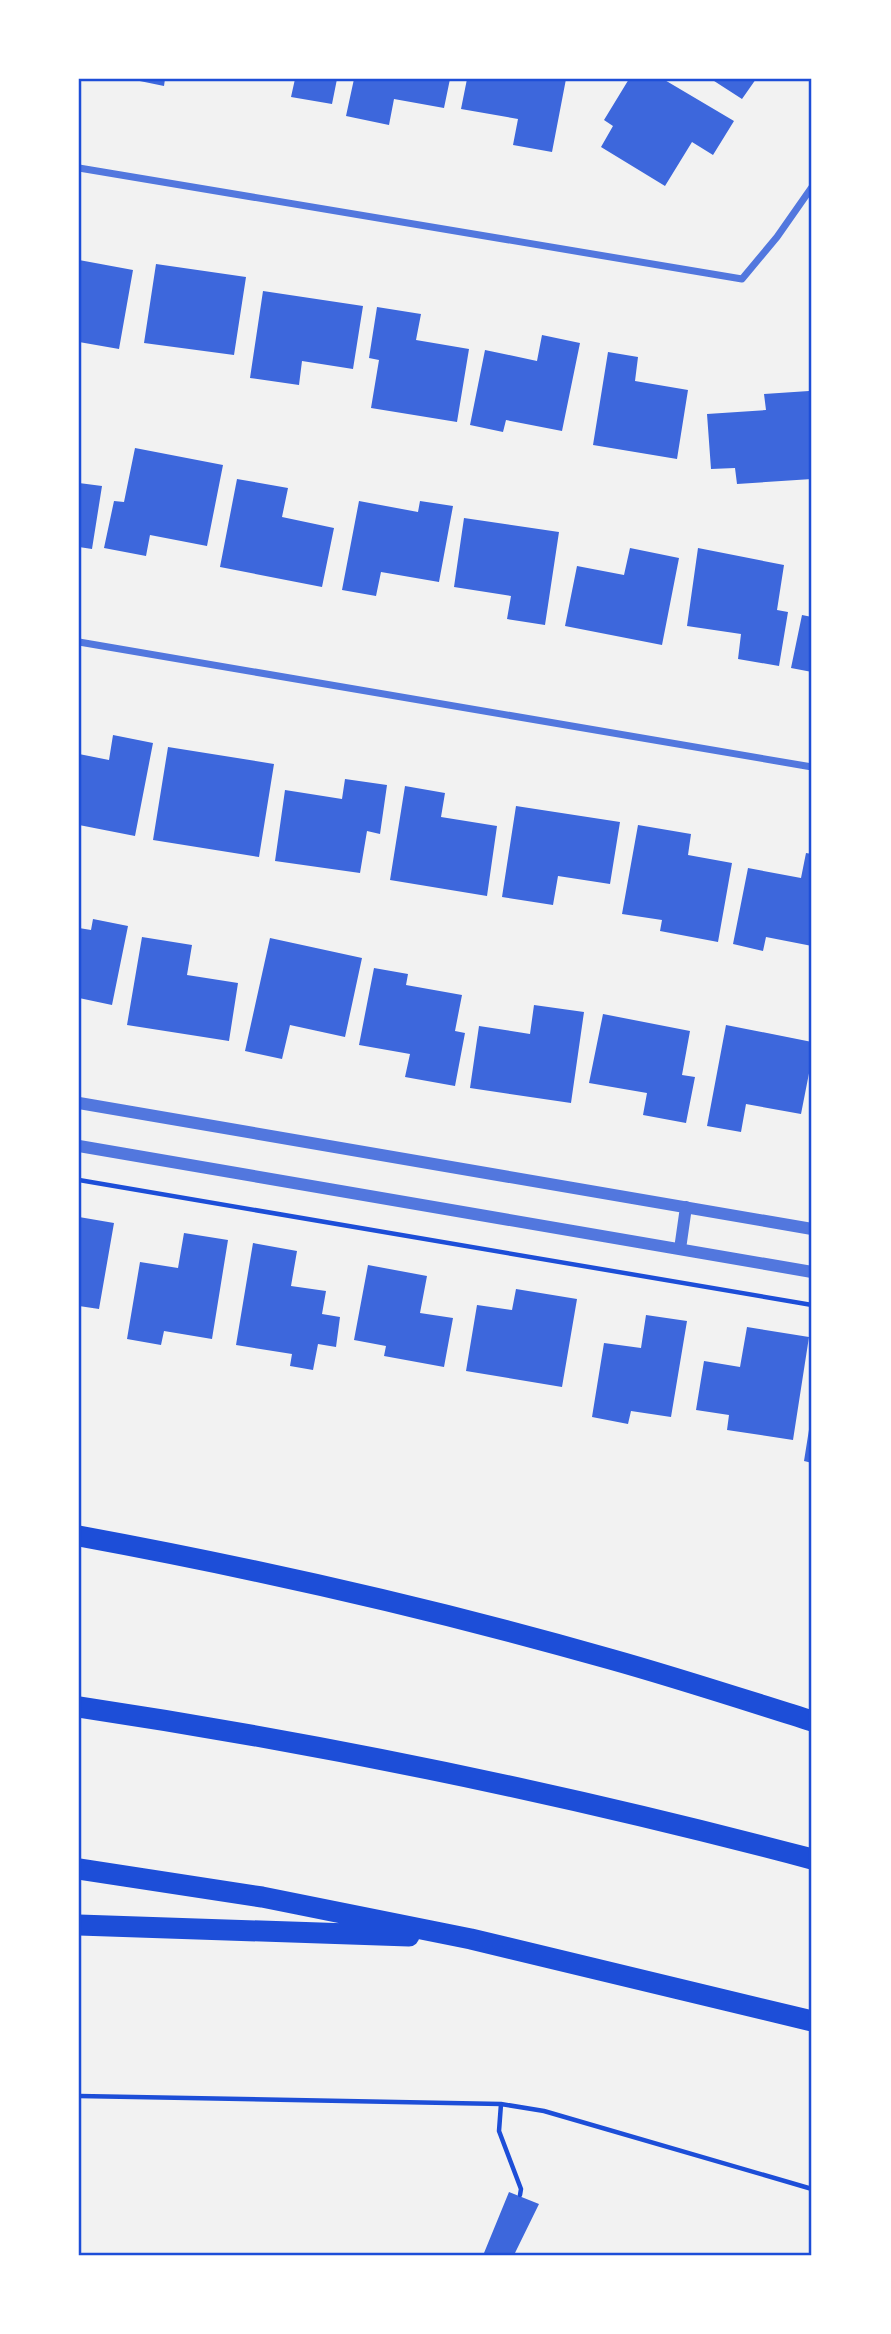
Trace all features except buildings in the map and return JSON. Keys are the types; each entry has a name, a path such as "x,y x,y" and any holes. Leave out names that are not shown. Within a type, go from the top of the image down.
{"highway":[{"path":"79,1536 256,1570 409,1605 610,1659 812,1721"},
{"path":"79,1707 333,1749 470,1777 652,1818 812,1859"},
{"path":"79,1868 262,1897 471,1939 812,2021"},
{"path":"79,1925 471,1939"}],"street":[{"path":"79,168 742,279 777,237 812,187"},
{"path":"79,642 812,767"},
{"path":"79,1103 812,1229"},
{"path":"79,1146 812,1272"},
{"path":"680,1249 686,1207"}],"path":[{"path":"79,1180 812,1305"},
{"path":"79,2096 500,2104 544,2112 812,2189"},
{"path":"500,2104 499,2130 522,2189 520,2195"}]}
